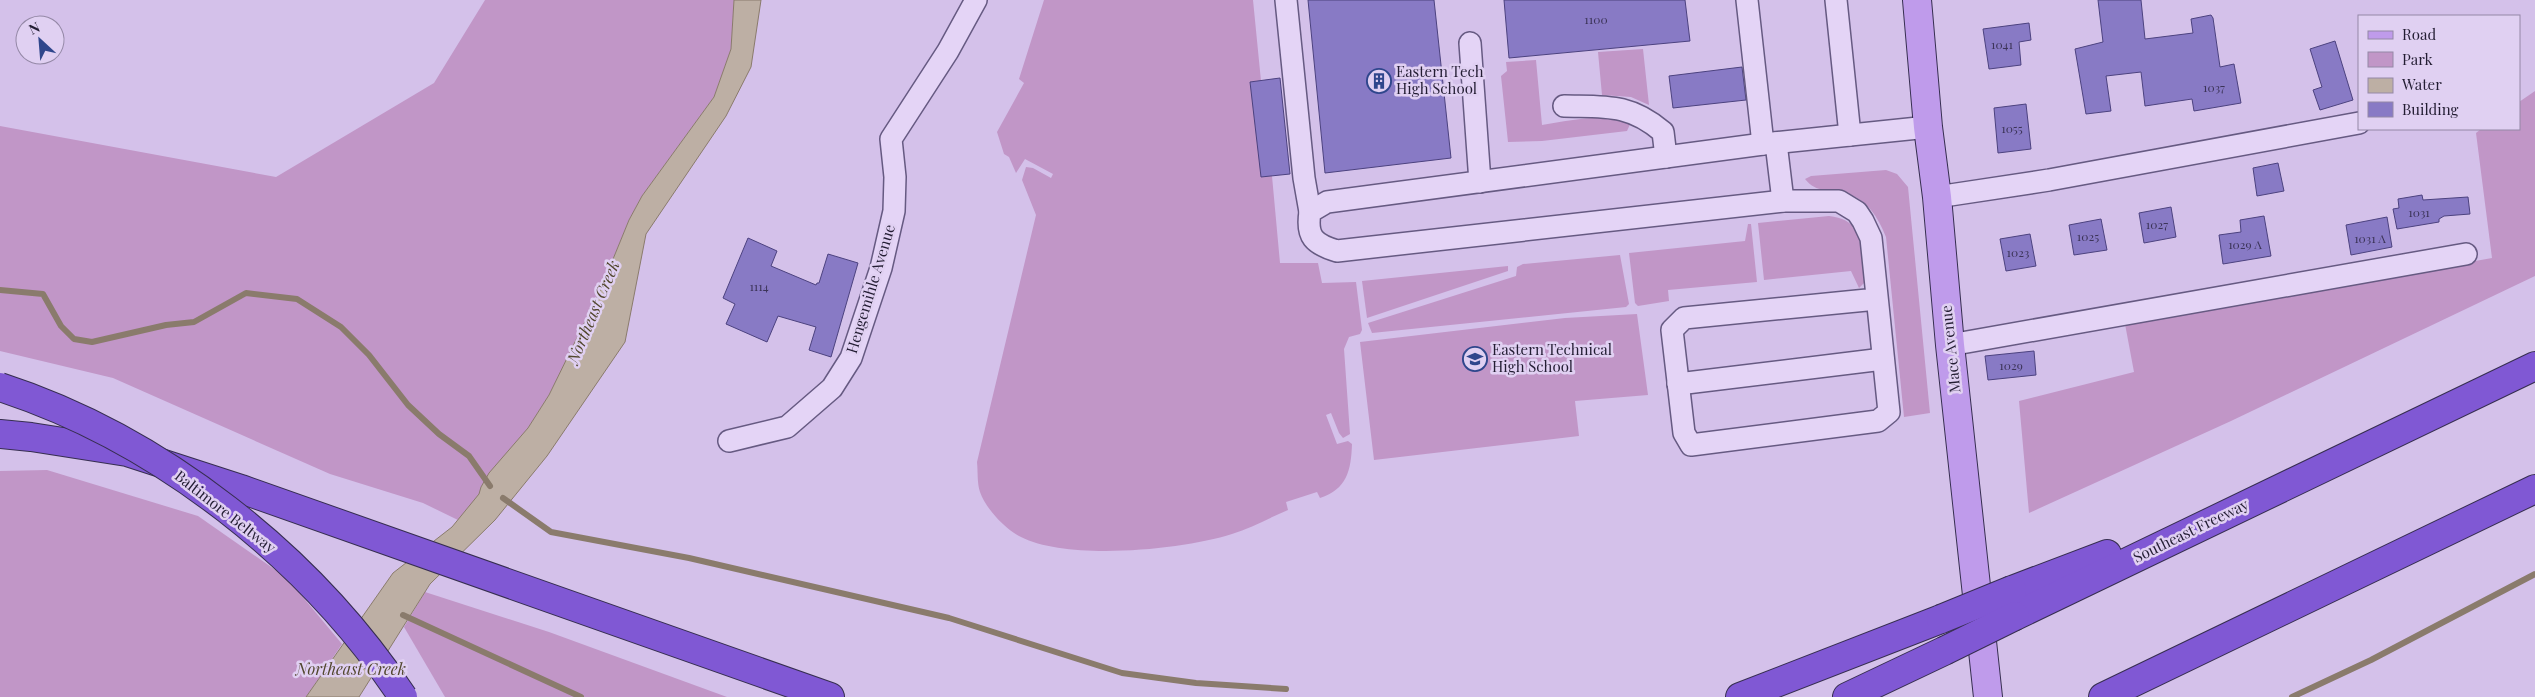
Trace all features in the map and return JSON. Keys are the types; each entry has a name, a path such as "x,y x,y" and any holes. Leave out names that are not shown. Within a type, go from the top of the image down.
{"highway":[{"path":"1740,697 1941,619 2013,603 2286,486 2535,366"},
{"name":"Baltimore Beltway","path":"0,387 87,423 168,468 241,520 296,568 340,615 383,666 403,697"},
{"path":"0,434 32,437 127,452 240,489 821,694"},
{"path":"2103,697 2535,489"},
{"path":"1847,697 1944,651 2013,603"}],"main road":[{"name":"Mace Avenue","path":"1916,0 1928,127 1937,197 1950,345 1988,697"}],"lane":[{"name":"Hengemihle Avenue","path":"729,441 787,426 832,388 851,358 881,268 894,211 895,177 891,139 948,51 976,0"},
{"path":"1286,0 1304,178 1310,212 1308,228 1313,238 1322,247 1338,251 1783,201 1839,201 1857,212 1871,238 1889,412 1878,421 1691,445 1684,433 1672,330 1684,318 1877,299"},
{"path":"1747,0 1769,144 1783,201"},
{"path":"1836,0 1850,135"},
{"path":"1470,43 1480,182"},
{"path":"1564,106 1613,107 1637,113 1663,132 1666,157"},
{"path":"1937,197 2049,180 2358,123"},
{"path":"1310,212 1327,202 1769,144 1928,127"},
{"path":"1950,345 2466,254"},
{"path":"1678,384 1883,359"}],"green space":[{"path":"485,0 734,0 731,49 714,97 642,196 629,220 600,291 549,395 528,428 481,487 480,494 458,520 423,503 330,474 113,378 0,351 0,126 276,177 434,83"},
{"path":"1044,0 1253,0 1261,81 1250,82 1272,176 1280,263 1318,263 1322,283 1356,282 1362,330 1360,334 1349,337 1344,349 1350,434 1343,438 1331,413 1326,415 1337,444 1348,441 1352,444 1349,471 1342,484 1336,490 1320,498 1317,492 1286,502 1288,510 1253,526 1211,540 1185,545 1125,550 1095,551 1067,549 1042,544 1021,537 1009,529 987,505 978,485 977,462 1036,215 1022,180 1026,167 1033,168 1051,178 1053,174 1025,159 1016,173 1009,157 1004,154 997,132 1024,83 1019,79"},
{"path":"1643,49 1649,105 1631,97 1602,95 1598,52"},
{"path":"1536,60 1542,125 1587,118 1609,118 1631,122 1627,131 1542,141 1508,142 1501,76 1507,71 1506,62"},
{"path":"2535,91 2535,276 2231,421 2029,513 2019,401 2134,372 2125,324 2492,258 2476,133 2480,130 2520,130 2520,101"},
{"path":"1886,170 1897,174 1908,187 1930,413 1904,417 1886,237 1866,204 1845,193 1814,187 1805,179 1811,176"},
{"path":"1829,216 1841,219 1857,231 1863,249 1865,282 1859,288 1851,271 1764,280 1758,223"},
{"path":"1748,224 1751,224 1757,282 1668,290 1669,301 1638,306 1635,303 1629,253 1745,241"},
{"path":"1620,255 1629,304 1626,307 1372,333 1368,323 1516,276 1517,267 1523,264"},
{"path":"1508,266 1508,271 1367,318 1362,281"},
{"path":"1637,314 1648,395 1575,401 1579,436 1374,460 1360,342 1565,318"},
{"path":"47,470 198,516 287,578 342,644 306,697 0,697 0,471"},
{"path":"425,592 549,632 727,697 445,697 404,627"}],"water":[{"name":"Northeast Creek","path":"734,0 761,0 751,67 726,116 646,234 625,342 547,456 495,520 430,584 359,697 306,697 393,573 452,527 479,494 489,473 528,428 549,395 600,291 629,220 642,196 714,97 731,49"}],"building":[{"name":"Eastern Tech High School","path":"1308,0 1434,0 1451,158 1325,173"},
{"name":"Eastern Tech High School","path":"1504,0 1685,0 1690,41 1509,58"},
{"path":"2098,0 2141,0 2145,39 2193,33 2191,19 2211,15 2220,67 2234,64 2241,103 2194,111 2192,99 2145,106 2141,72 2106,76 2111,111 2086,114 2075,49 2103,42"},
{"path":"2029,23 2031,40 2019,42 2021,65 1989,69 1983,29"},
{"path":"2335,41 2353,100 2320,110 2313,90 2322,87 2310,49"},
{"path":"1742,67 1746,100 1673,108 1669,76"},
{"path":"1280,78 1290,174 1261,177 1250,82"},
{"path":"2026,104 2031,149 1998,153 1994,108"},
{"path":"2278,163 2284,191 2257,196 2253,168"},
{"path":"2422,195 2423,200 2468,197 2470,214 2444,216 2439,219 2439,222 2397,229 2393,209 2399,208 2398,199"},
{"path":"2171,207 2176,237 2144,243 2139,213"},
{"path":"2264,216 2271,256 2223,264 2219,235 2241,232 2240,220"},
{"path":"2387,217 2392,247 2351,255 2346,225"},
{"path":"2101,219 2107,250 2074,255 2069,225"},
{"path":"2030,234 2036,266 2006,271 2000,239"},
{"path":"748,238 777,251 771,266 816,285 819,283 828,254 858,263 831,357 809,350 816,327 778,316 767,342 726,324 735,304 723,298"},
{"path":"2034,351 2036,375 1988,380 1985,356"}],"waterway":[{"path":"0,290 43,294 61,326 74,339 92,342 166,325 194,322 246,293 297,299 341,327 369,355 408,405 439,434 469,456 490,486"},
{"path":"503,498 551,532 689,558 949,618 1122,673 1196,683 1286,689"},
{"path":"2292,697 2371,660 2535,574"},
{"path":"403,615 581,697"}],"place":[{"name":"Eastern Tech High School","path":"1379,81"},
{"name":"Eastern Technical High School","path":"1475,359"}]}
